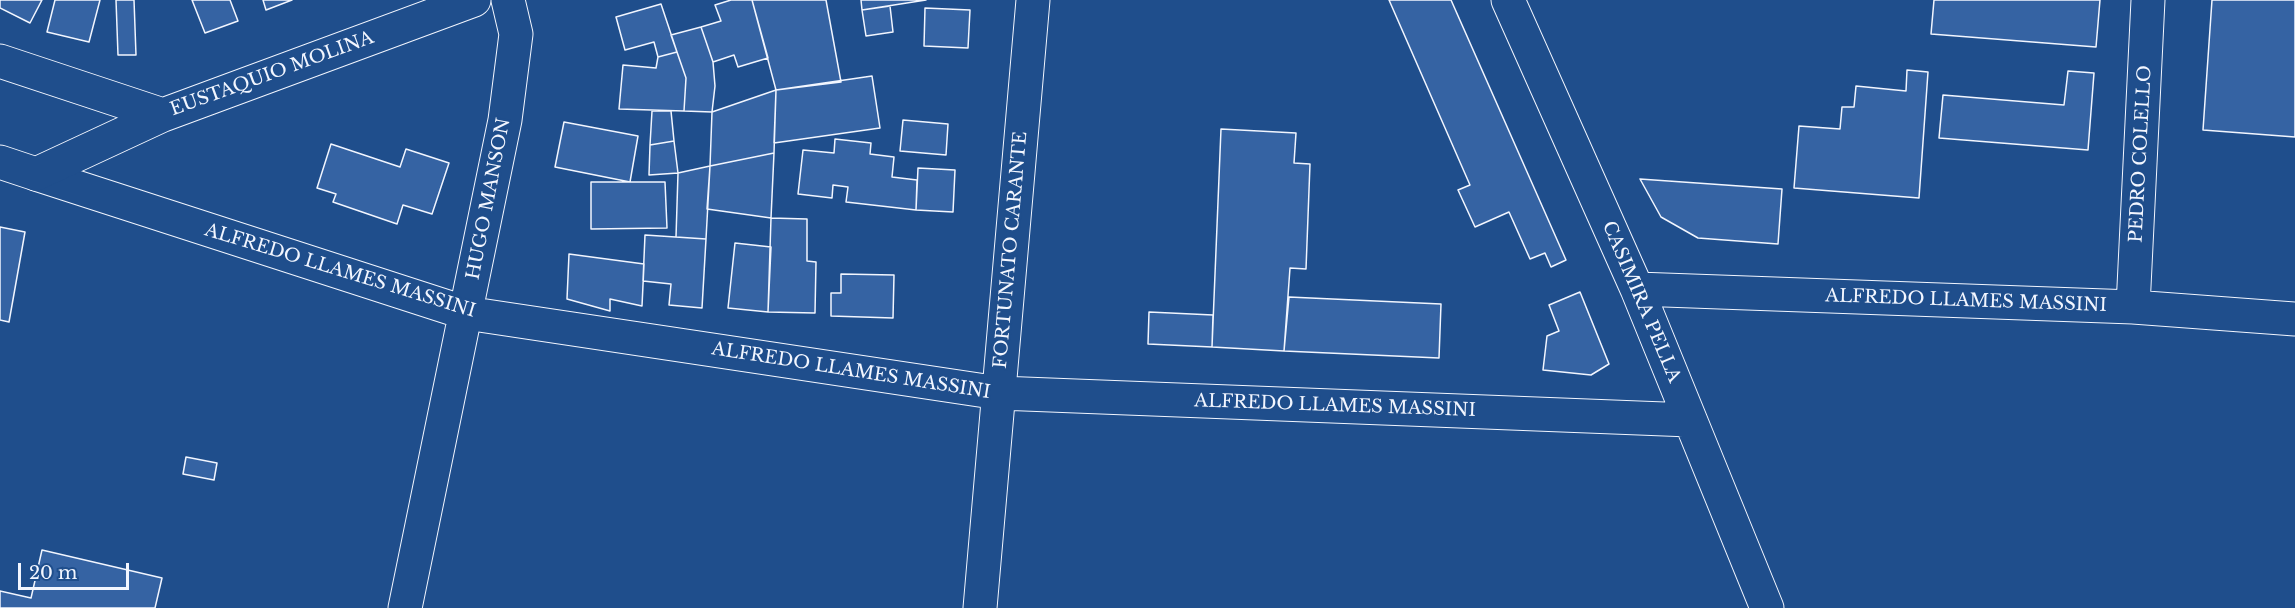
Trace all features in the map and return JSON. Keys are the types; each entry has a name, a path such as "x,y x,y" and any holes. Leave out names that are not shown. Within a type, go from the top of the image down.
{"street":[{"name":"EUSTAQUIO MOLINA","path":"0,61 163,115 474,0"},
{"name":"HUGO MANSON","path":"405,608 505,120 516,34 508,0"},
{"name":"FORTUNATO CARANTE","path":"980,608 1033,0"},
{"name":"CASIMIRA PELLA","path":"1508,0 1637,289 1767,608"},
{"name":"PEDRO COLELLO","path":"2133,307 2148,0"},
{"path":"36,174 163,115"},
{"name":"ALFREDO LLAMES MASSINI","path":"0,162 466,313 999,393 1690,420"},
{"name":"ALFREDO LLAMES MASSINI","path":"1637,289 2133,307 2295,319"}],"building":[{"path":"0,0 42,0 30,23 0,8"},
{"path":"55,0 100,0 89,42 47,32"},
{"path":"116,0 134,0 136,55 118,55"},
{"path":"192,0 230,0 238,21 205,33"},
{"path":"263,0 292,0 266,10"},
{"path":"731,0 752,0 768,58 738,67 734,55 713,62 701,27 721,21 715,5"},
{"path":"752,0 826,0 841,82 776,90"},
{"path":"861,0 926,0 862,10"},
{"path":"1389,0 1451,0 1566,260 1551,267 1545,253 1530,259 1509,212 1475,227 1458,190 1470,185"},
{"path":"1934,0 2100,0 2096,47 1931,34"},
{"path":"2212,0 2295,0 2295,137 2203,130"},
{"path":"661,4 677,52 658,57 654,42 625,50 616,17"},
{"path":"890,6 893,32 866,36 862,10"},
{"path":"925,8 970,10 968,48 924,46"},
{"path":"701,27 713,62 715,86 712,112 684,111 686,78 671,35"},
{"path":"677,52 686,78 684,111 619,109 623,65 656,68 658,57"},
{"path":"1907,70 1928,72 1919,198 1794,188 1799,126 1840,129 1842,107 1854,107 1856,86 1906,91"},
{"path":"2068,71 2094,73 2088,150 1939,138 1943,95 2064,105"},
{"path":"872,76 880,128 774,143 776,90"},
{"path":"776,90 774,153 710,166 712,112"},
{"path":"652,111 671,111 674,141 650,145"},
{"path":"903,120 948,124 946,155 900,151"},
{"path":"564,122 638,136 630,182 555,167"},
{"path":"1221,129 1296,133 1294,163 1310,164 1306,269 1290,268 1284,351 1212,347"},
{"path":"835,139 871,143 870,154 894,157 892,177 917,180 916,210 846,202 848,187 833,185 832,198 798,194 803,150 834,153"},
{"path":"674,141 678,173 649,175 650,145"},
{"path":"331,144 400,167 406,149 449,163 432,214 403,205 397,224 333,202 336,194 317,188"},
{"path":"774,153 771,218 707,209 710,166"},
{"path":"710,166 706,239 676,237 678,173"},
{"path":"918,168 955,170 953,212 916,210"},
{"path":"1640,179 1782,189 1778,244 1698,238 1661,217"},
{"path":"591,182 665,182 667,228 591,229"},
{"path":"771,218 807,219 807,261 816,262 815,313 768,312"},
{"path":"0,227 25,232 9,322 0,320"},
{"path":"645,235 706,239 702,308 669,305 671,284 643,281"},
{"path":"735,243 771,247 768,312 728,308"},
{"path":"569,254 644,264 642,306 610,299 610,311 567,299"},
{"path":"841,274 894,275 893,318 831,316 831,293 841,293"},
{"path":"1580,292 1609,364 1591,375 1543,370 1547,336 1559,331 1549,305"},
{"path":"1289,297 1441,304 1439,358 1284,351"},
{"path":"1149,312 1213,315 1212,347 1148,344"},
{"path":"186,457 217,463 214,480 183,474"},
{"path":"42,550 162,578 155,608 0,608 0,591 31,598"}]}
